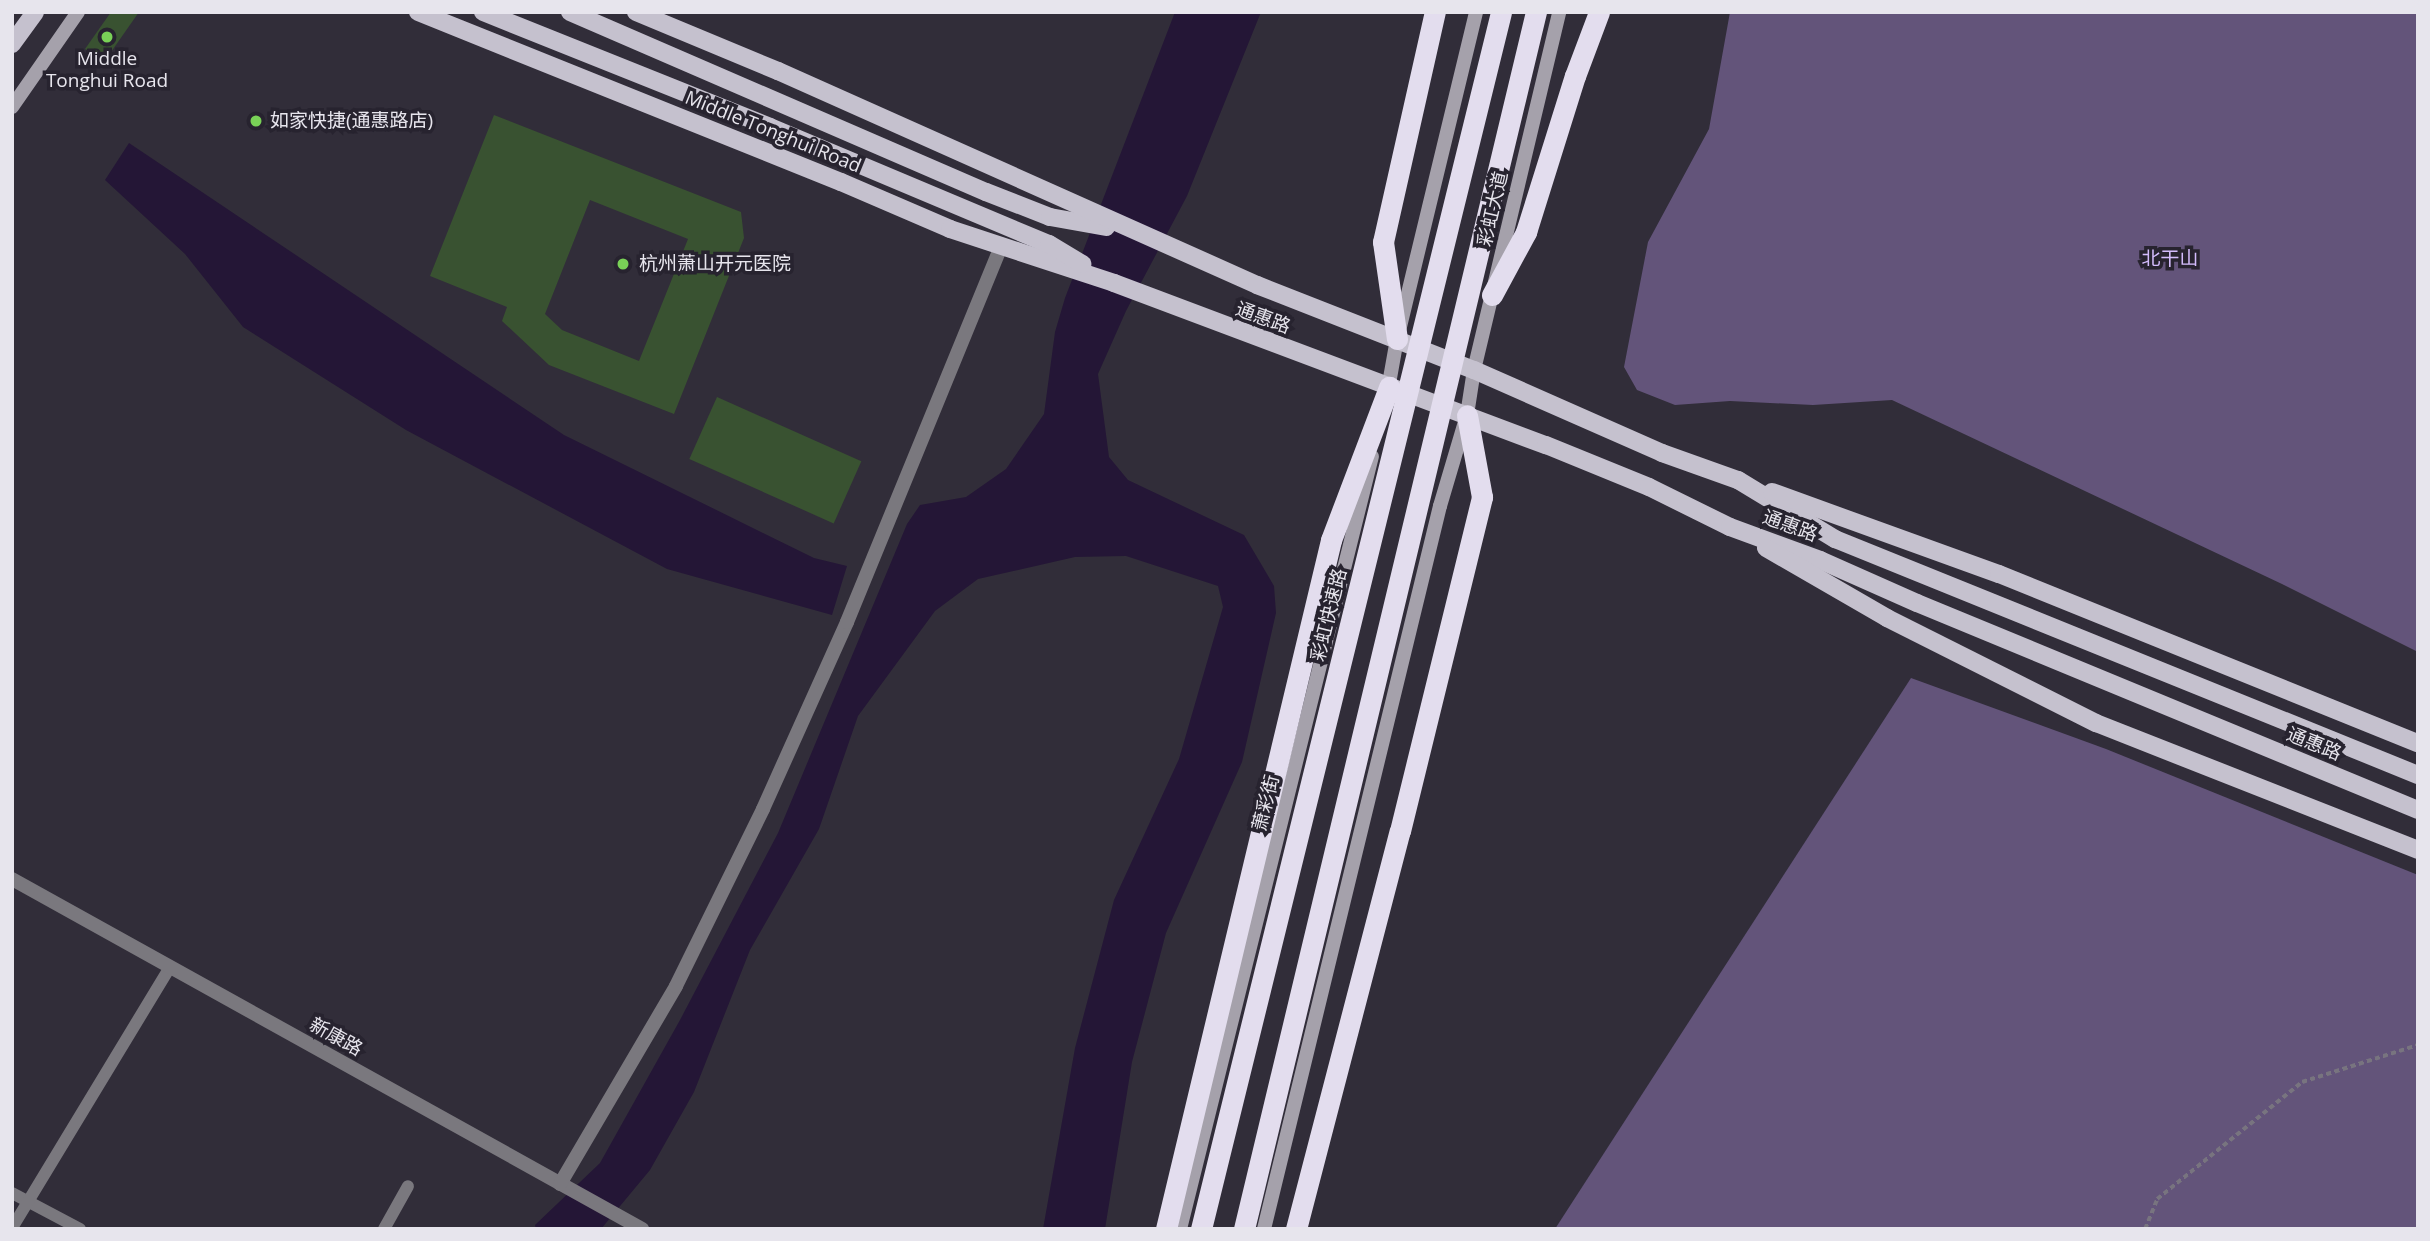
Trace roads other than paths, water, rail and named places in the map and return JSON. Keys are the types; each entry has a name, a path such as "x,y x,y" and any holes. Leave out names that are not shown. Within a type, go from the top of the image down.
{"highway":[{"path":"1397,339 1383,242 1435,12"},
{"name":"彩虹快速路","path":"1202,1229 1501,12"},
{"path":"1244,1229 1536,12"},
{"path":"1528,46 1542,12"},
{"path":"1492,295 1526,232 1575,76 1600,12"},
{"path":"1166,1229 1331,540 1389,387"},
{"path":"1296,1229 1368,957 1482,497 1468,415"}],"main road":[{"path":"12,44 35,12"},
{"path":"12,107 78,12"},
{"name":"Middle Tonghui Road","path":"418,12 842,182 950,229 1143,295"},
{"name":"Middle Tonghui Road","path":"482,12 1049,244 1114,283"},
{"name":"Middle Tonghui Road","path":"570,12 1050,217 1133,231"},
{"name":"Middle Tonghui Road","path":"636,12 778,71 1170,247"},
{"path":"1389,387 1397,339 1476,12"},
{"name":"彩虹大道","path":"1468,415 1474,370 1559,12"},
{"name":"通惠路","path":"1170,247 1474,370 1662,453 1738,480 1835,539 2418,775"},
{"name":"通惠路","path":"1143,295 1468,415 1649,487 1730,527 1820,560 1917,603 2418,810"},
{"name":"萧彩街","path":"1180,1229 1389,387"},
{"path":"1264,1229 1440,506 1468,415"},
{"path":"1738,480 1999,574 2418,743"},
{"path":"1730,527 1887,618 2096,723 2418,850"}],"street":[{"path":"560,1184 676,986 763,809 847,622 1002,245"},
{"name":"新康路","path":"12,879 637,1226"}],"lane":[{"path":"12,1228 170,967"},
{"path":"384,1229 408,1186"},
{"path":"12,1193 80,1229"}],"place":[{"name":"Middle Tonghui Road","path":"107,37"},
{"name":"如家快捷(通惠路店)","path":"256,121"},
{"name":"杭州萧山开元医院","path":"623,264"}],"park label":[{"name":"北干山","path":"2170,259"}]}
